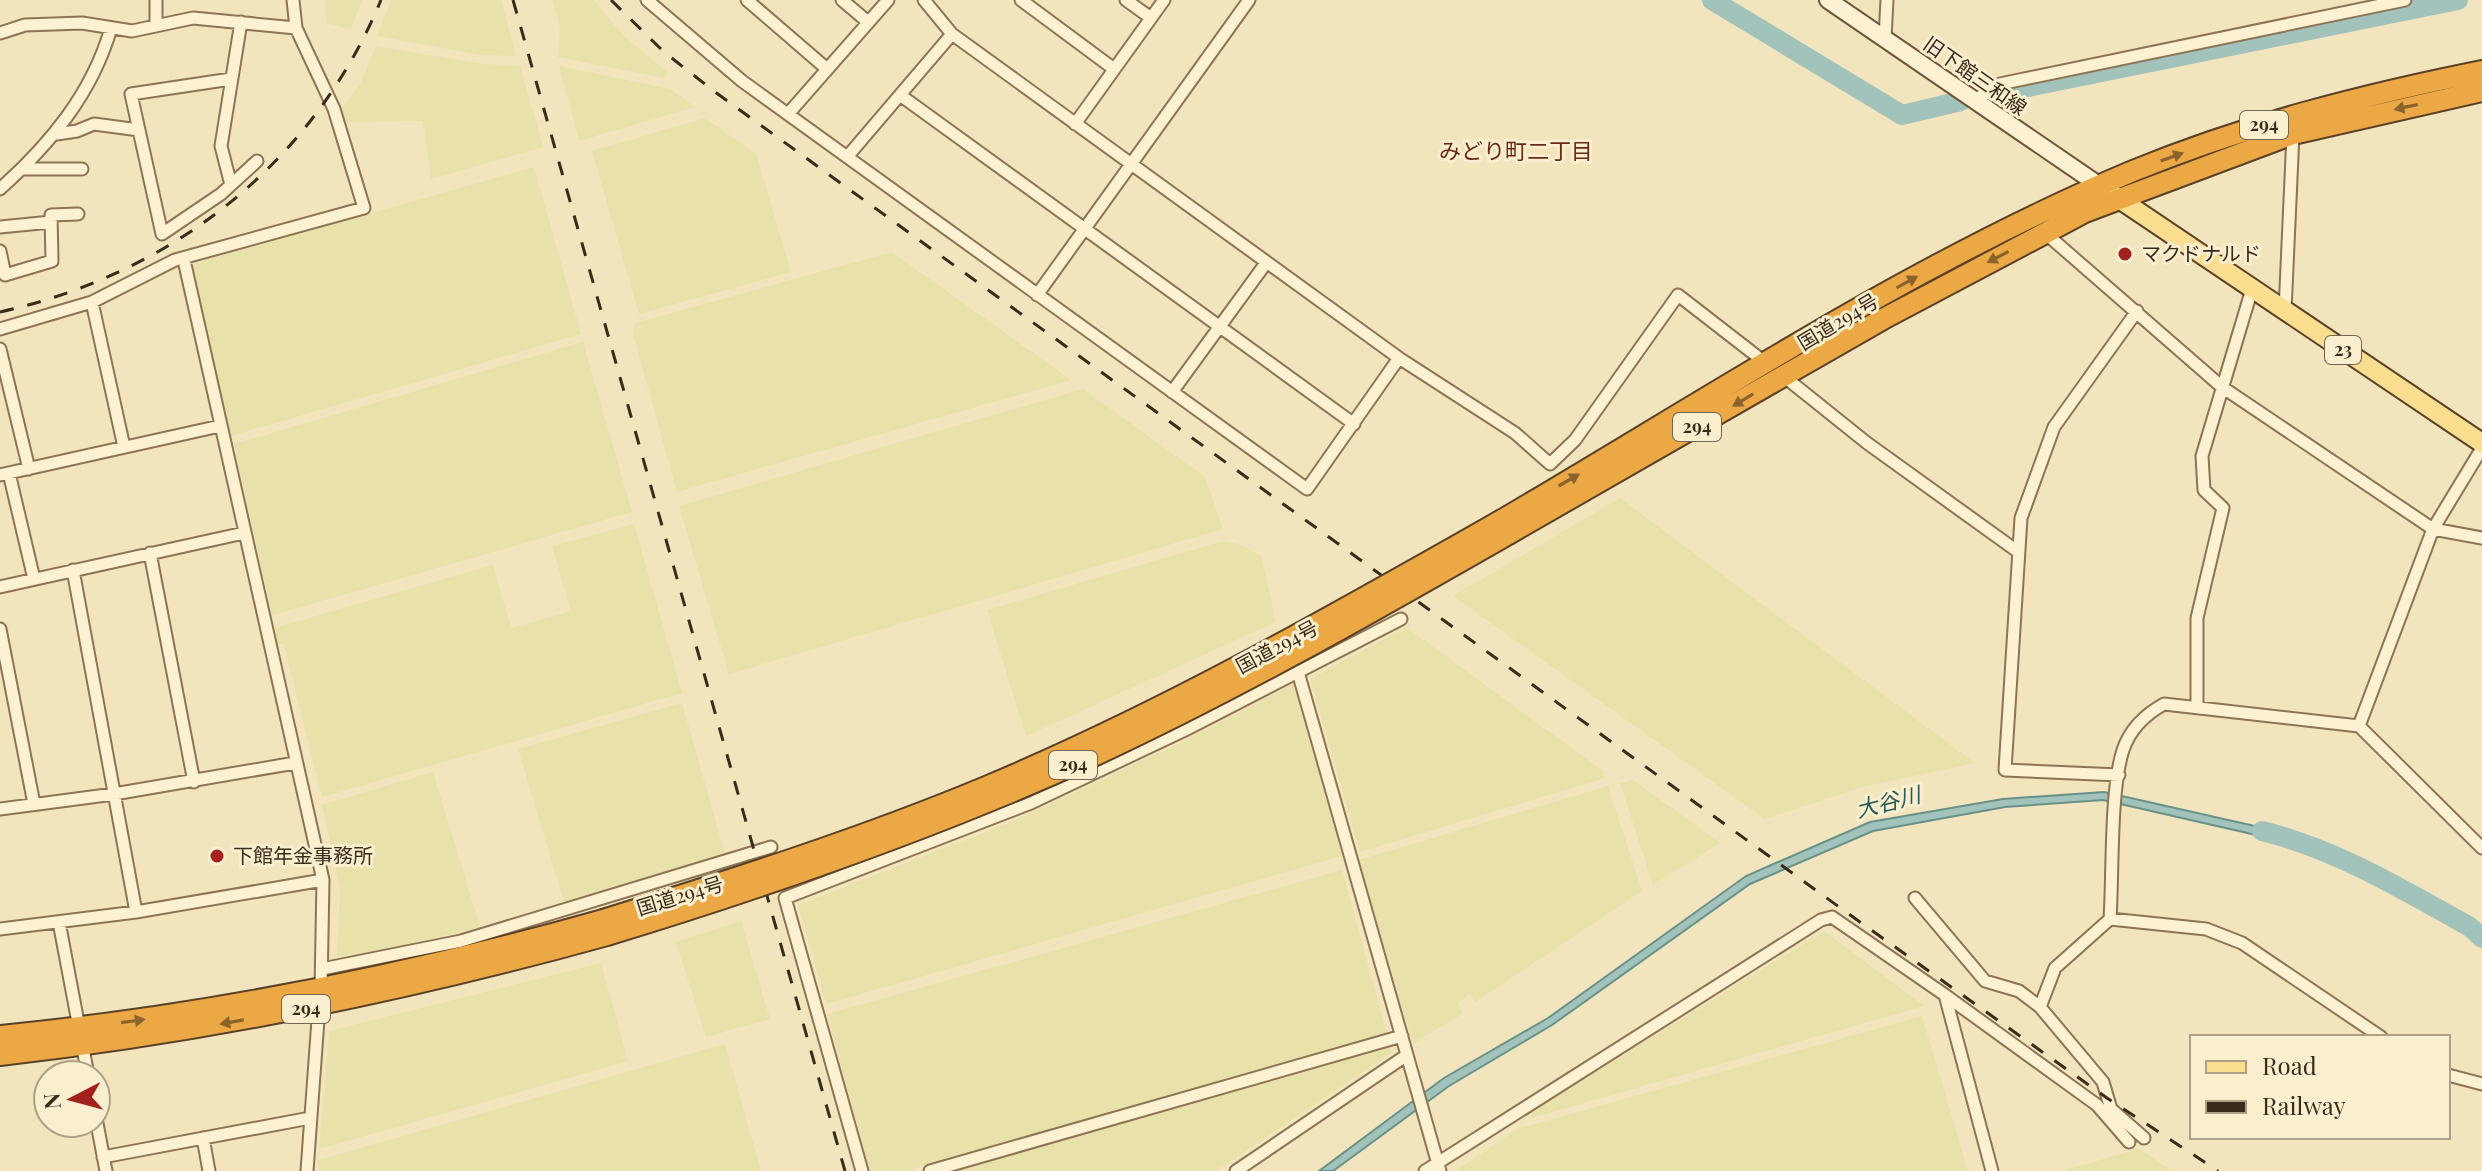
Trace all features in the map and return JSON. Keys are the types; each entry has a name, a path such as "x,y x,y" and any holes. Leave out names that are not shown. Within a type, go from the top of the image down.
{"highway":[{"name":"国道294号","path":"0,1055 605,928 812,854 986,786 1067,751 1235,670 1506,526 1775,370 1969,248 2100,186 2223,138 2294,115 2482,71"},
{"name":"国道294号","path":"1775,370 2044,232 2118,198 2293,134 2482,91"},
{"name":"国道294号","path":"0,1036 81,1037"}],"main road":[{"name":"23","path":"2100,186 2482,446"}],"street":[{"path":"156,0 156,26"},
{"path":"0,329 92,302 175,260 364,208 334,109 296,28 293,0"},
{"path":"647,0 696,44 788,114 1307,489 1399,358"},
{"path":"747,0 827,69"},
{"path":"842,0 868,22"},
{"path":"788,114 888,0"},
{"path":"924,0 952,34 1399,358 1515,433 1550,464 1575,440 1678,295 1867,443 2017,551"},
{"path":"1021,0 1114,69"},
{"path":"1126,0 1151,18"},
{"path":"1075,124 1164,0"},
{"path":"1037,295 1249,0"},
{"name":"旧下館三和線","path":"1828,0 2100,186"},
{"path":"1885,38 1887,0"},
{"path":"1975,100 2000,84 2405,0"},
{"path":"0,33 25,25 82,23 132,31 193,18 296,28"},
{"path":"231,185 221,146 241,22"},
{"path":"0,189 57,134 102,58 111,28"},
{"path":"847,157 952,34"},
{"path":"231,79 131,94 162,234 231,185 257,161"},
{"path":"900,95 1354,424"},
{"path":"57,134 94,124 139,130"},
{"path":"2285,311 2293,134"},
{"path":"22,169 82,169"},
{"path":"0,251 5,275 52,261 51,215 78,214"},
{"path":"0,227 51,222"},
{"path":"2044,232 2222,387 2433,529 2482,538"},
{"path":"184,260 323,880 321,988 307,1171"},
{"path":"1172,392 1266,263"},
{"path":"2197,707 2197,618 2223,508 2204,490 2202,456 2252,289"},
{"path":"92,302 124,447"},
{"path":"2118,779 2005,770 2021,518 2054,427 2137,311"},
{"path":"0,349 29,469"},
{"path":"34,579 4,474 220,426"},
{"path":"2359,726 2433,529 2482,446"},
{"path":"0,587 244,533"},
{"path":"150,553 194,782"},
{"path":"73,570 136,912"},
{"path":"862,1171 785,898 1019,808 1401,619"},
{"path":"0,629 34,804"},
{"path":"1298,672 1437,1163"},
{"path":"2040,1007 2055,968 2110,919 2118,779 2124,748 2145,715 2164,704 2359,726 2482,848"},
{"path":"0,809 194,782 295,763"},
{"path":"321,988 461,941 771,847"},
{"path":"0,929 136,912 323,880"},
{"path":"1915,898 1985,981 2019,991 2040,1007 2103,1082 2111,1109 2144,1138"},
{"path":"1425,1171 1821,920 1832,917 2097,1105 2129,1142"},
{"path":"2110,919 2206,929 2232,938 2303,982 2378,1035"},
{"path":"59,922 85,1059"},
{"path":"1945,995 1992,1171"},
{"path":"930,1171 1402,1036"},
{"path":"1236,1171 1407,1055"},
{"path":"2450,1076 2482,1084"},
{"path":"103,1157 310,1118"},
{"path":"203,1138 209,1171"},
{"path":"100,1139 106,1171"}],"shaded area":[{"path":"325,0 362,0 351,29 326,23"},
{"path":"391,0 501,0 516,56 481,55 377,36"},
{"path":"553,0 594,0 623,35 668,73 664,78 558,57 560,28"},
{"path":"376,46 482,64 520,66 543,147 431,179 423,121 344,122 341,110 360,84"},
{"path":"559,66 670,89 695,107 579,141"},
{"path":"705,118 756,154 791,272 639,314 592,151"},
{"path":"534,167 581,334 231,436 192,264"},
{"path":"892,252 1071,380 677,492 633,334 636,323"},
{"path":"583,342 632,512 272,615 234,444"},
{"path":"1083,389 1205,477 1223,529 729,674 679,506"},
{"path":"1620,498 1975,763 1862,787 1765,819 1453,596"},
{"path":"634,524 682,693 322,797 284,644 277,644 274,628 493,565 511,628 571,611 552,546"},
{"path":"1223,541 1238,544 1261,556 1276,622 1026,736 987,610"},
{"path":"1406,627 1603,771 1605,778 1360,852 1310,679"},
{"path":"1293,684 1342,856 826,1004 798,905 1016,820 1178,744"},
{"path":"682,703 725,854 565,905 518,749"},
{"path":"433,772 480,927 375,952 337,956 340,889 322,805"},
{"path":"1633,780 1720,843 1653,885 1620,783"},
{"path":"1608,786 1642,891 1475,1002 1470,994 1458,1003 1462,1014 1413,1044 1359,860"},
{"path":"1342,870 1387,1034 906,1171 870,1171 827,1014"},
{"path":"741,921 770,1019 706,1037 676,942"},
{"path":"1824,931 1924,1006 1531,1118 1530,1113"},
{"path":"601,963 628,1061 319,1149 329,1031"},
{"path":"1922,1016 1968,1171 1455,1171 1517,1129"},
{"path":"725,1044 761,1171 318,1171 319,1160"},
{"path":"1388,1045 1391,1053 1216,1171 952,1171"},
{"path":"2139,1149 2172,1171 2061,1171"}],"water":[{"path":"2104,792 2290,834 2287,842 2103,800 2005,807 1873,831 1750,884 1552,1025 1449,1086 1333,1171 1319,1171 1444,1078 1548,1018 1746,876 1870,822 2003,799"}],"waterway":[{"path":"1712,0 1902,115 1961,101"},
{"path":"1998,93 2458,0"},
{"name":"大谷川","path":"2262,831 2316,848 2369,872 2470,927 2482,938"}],"railway":[{"path":"0,312 63,294 122,270 178,240 229,203 276,161 317,113 352,59 381,0"},
{"path":"513,0 845,1171"},
{"path":"611,0 664,52 715,92 1846,912 2107,1098 2218,1171"}],"place":[{"name":"マクドナルド","path":"2125,254"},
{"name":"下館年金事務所","path":"217,856"}],"district":[{"name":"みどり町二丁目","path":"1516,151"}]}
